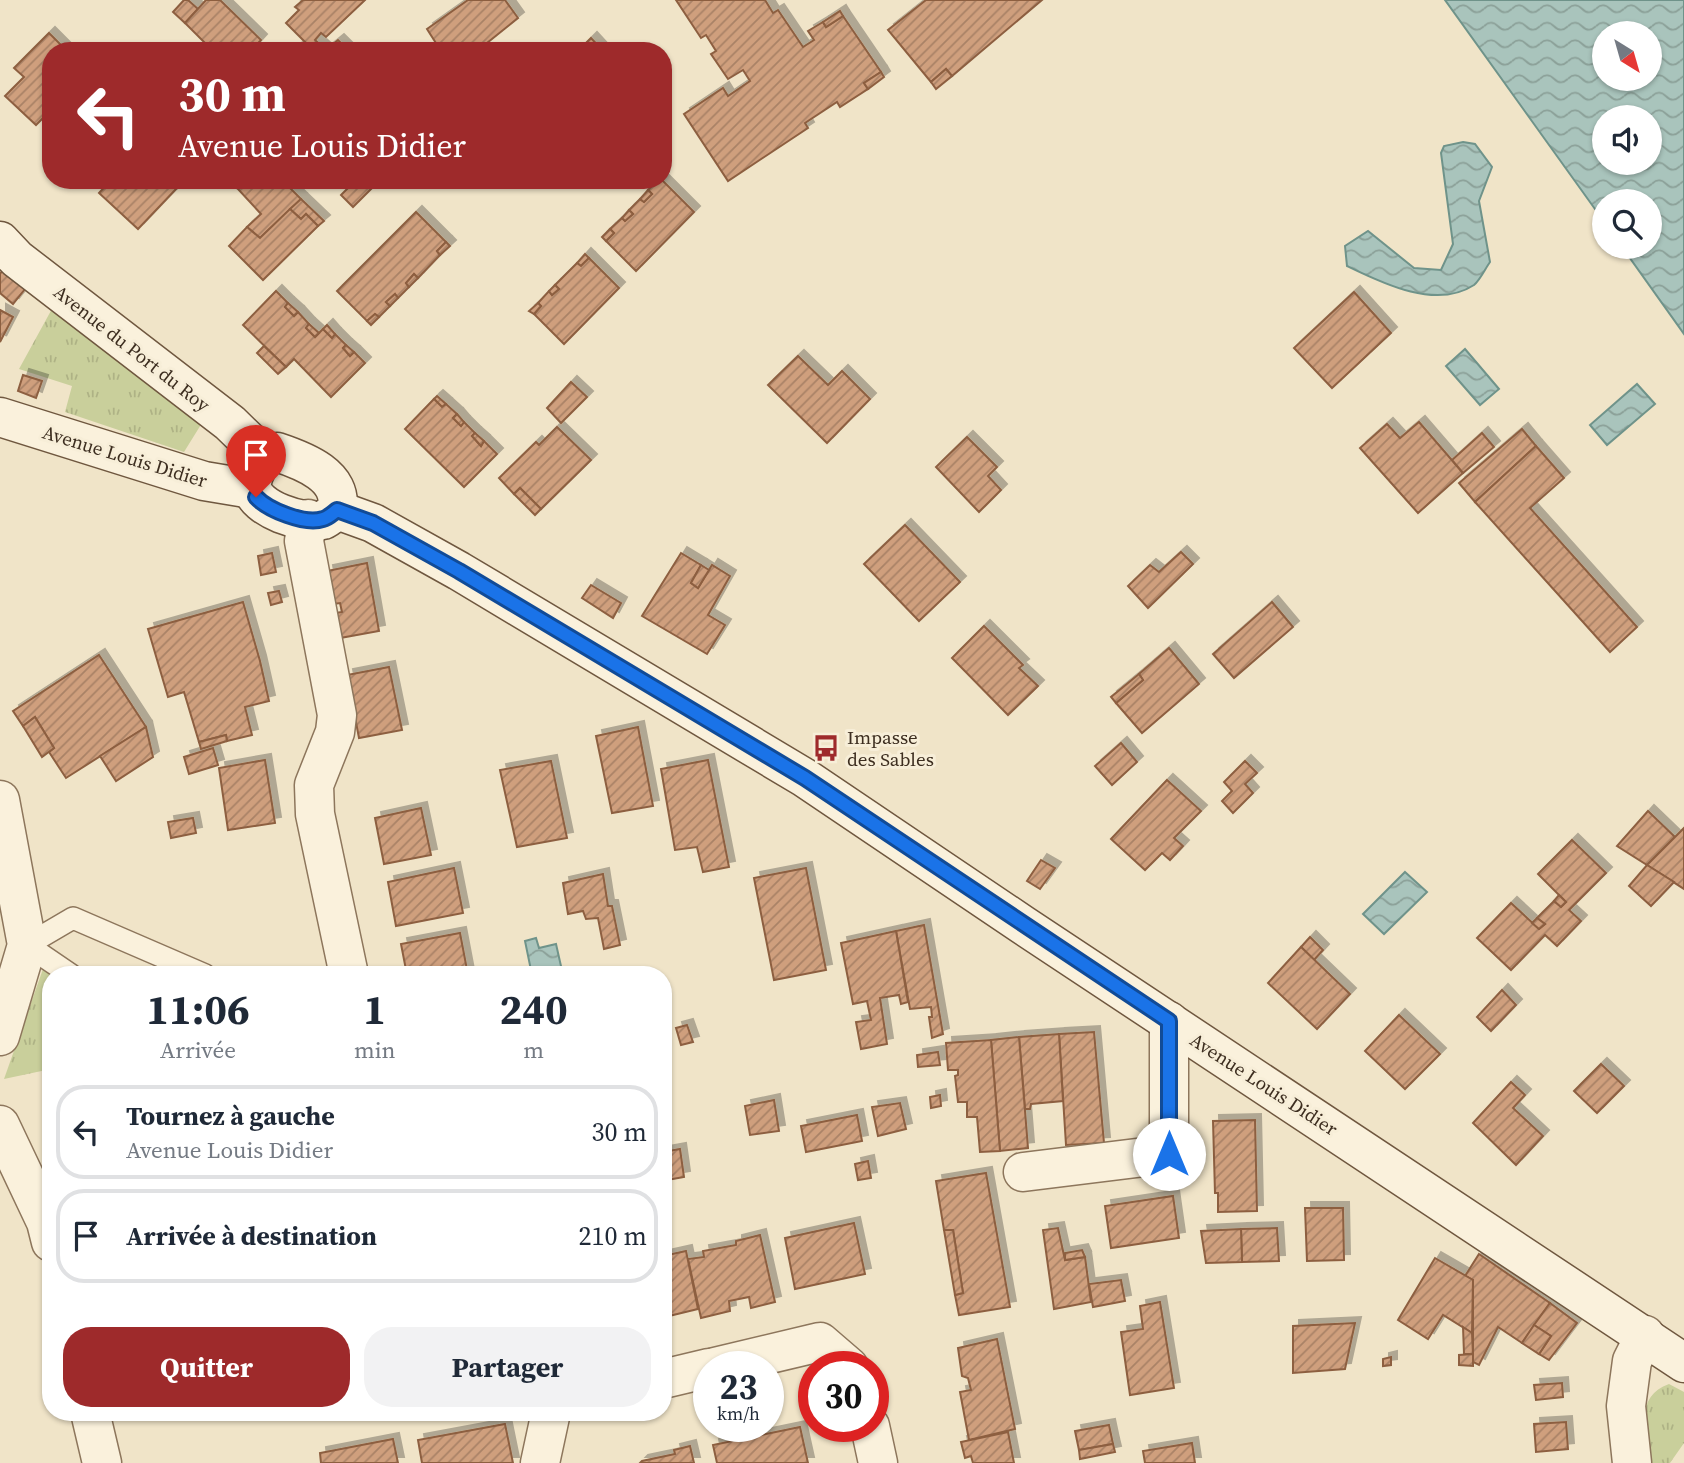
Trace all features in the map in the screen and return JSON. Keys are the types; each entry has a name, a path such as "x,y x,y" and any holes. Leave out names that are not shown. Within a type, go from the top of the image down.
{"main road":[{"name":"Avenue du Port du Roy","path":"0,241 17,259 230,423 258,472"},
{"name":"Avenue Louis Didier","path":"0,417 204,481 258,472 277,452 303,461 326,477 336,489 339,499 322,514"},
{"name":"Avenue Louis Didier","path":"258,472 256,497 271,510 322,514 373,523 459,571 805,778 1684,1363"},
{"path":"322,514 304,541 337,715 335,733 314,785 315,814 347,966"},
{"path":"0,800 27,945 0,1036"},
{"path":"1023,1172 1169,1154 1169,1021"},
{"path":"0,1125 42,1214"},
{"path":"1632,1463 1626,1406 1632,1361 1645,1335"},
{"path":"782,1351 820,1342 830,1351"},
{"path":"672,1377 693,1372"},
{"path":"92,1421 102,1463"},
{"path":"540,1463 549,1421"},
{"path":"873,1442 878,1463"}],"lane":[{"path":"58,966 27,945 73,918 184,966"}],"green space":[{"path":"53,307 202,423 184,452 65,412 72,386 19,369"},
{"path":"42,972 42,1071 4,1079"},
{"path":"1669,1384 1684,1392 1684,1443 1670,1463 1643,1463 1646,1406 1658,1390"}],"water":[{"path":"1445,0 1684,0 1684,334 1631,259 1662,259 1662,189 1592,189 1592,205"},
{"path":"1463,142 1475,144 1492,167 1479,201 1490,262 1476,283 1459,292 1426,294 1376,280 1347,266 1345,246 1368,231 1414,268 1441,270 1453,244 1441,153 1444,146"},
{"path":"1465,349 1499,389 1480,405 1446,366"},
{"path":"1637,384 1655,404 1607,445 1590,425"},
{"path":"1405,872 1427,892 1384,934 1363,914"},
{"path":"536,938 539,948 556,944 561,966 530,966 525,941"}],"building":[{"path":"184,0 188,0 198,9 185,23 173,12"},
{"path":"206,0 220,0 261,40 204,42 185,23"},
{"path":"303,0 365,0 326,37 321,33 315,40 317,42 305,42 286,23 299,10 295,7"},
{"path":"468,0 505,0 518,18 488,42 435,42 427,29"},
{"path":"676,0 765,0 773,13 778,10 803,47 814,40 808,31 823,22 826,27 843,16 881,72 864,83 868,89 840,107 837,102 805,123 808,128 728,181 684,114 723,88 728,96 750,81 743,70 728,79 711,54 716,51 706,35 701,38"},
{"path":"926,0 1042,0 952,76 946,69 931,82 888,30"},
{"path":"840,11 843,16 826,27 823,22"},
{"path":"49,33 58,42 42,42 42,119 36,125 5,96 24,77 14,68"},
{"path":"946,69 952,76 936,89 931,82"},
{"path":"881,72 884,77 868,89 864,83"},
{"path":"103,189 176,189 138,229 99,193"},
{"path":"238,189 291,189 301,199 260,238 247,227 261,214"},
{"path":"347,189 371,189 353,207 341,195"},
{"path":"671,189 694,212 636,271 606,241 614,233 610,229 622,218 625,221 633,214 629,210 640,199 644,202 652,194 648,190"},
{"path":"648,190 652,194 644,202 640,199"},
{"path":"301,199 324,221 318,226 306,214 301,219 290,209"},
{"path":"290,209 301,219 306,214 318,226 263,280 229,246 247,227 260,238"},
{"path":"629,210 633,214 625,221 622,218"},
{"path":"416,212 446,242 437,251 440,255 418,278 414,274 406,283 409,287 398,298 395,294 386,302 390,306 379,317 375,314 367,321 337,291"},
{"path":"610,229 614,233 606,241 602,237"},
{"path":"446,242 450,246 440,255 437,251"},
{"path":"585,254 589,258 581,266 577,263"},
{"path":"589,258 619,288 564,344 534,314 541,306 538,303 549,291 552,295 559,289 555,285 577,263 581,266"},
{"path":"2,271 25,289 13,304 0,293"},
{"path":"414,274 418,278 409,287 406,283"},
{"path":"555,285 559,289 552,295 549,291"},
{"path":"276,291 288,303 285,307 294,316 298,312 309,324 306,328 315,337 323,329 332,338 335,334 346,345 343,348 350,356 354,352 365,363 331,397 294,359 286,367 243,325"},
{"path":"1354,292 1391,333 1332,388 1294,348"},
{"path":"395,294 398,298 390,306 386,302"},
{"path":"288,303 298,312 294,316 285,307"},
{"path":"538,303 541,306 534,314 529,311"},
{"path":"0,310 13,317 0,342"},
{"path":"375,314 379,317 371,325 367,321"},
{"path":"309,324 319,333 315,337 306,328"},
{"path":"327,325 335,334 332,338 323,329"},
{"path":"346,345 354,352 350,356 343,348"},
{"path":"264,346 286,367 278,374 257,353"},
{"path":"798,356 828,385 842,371 870,399 827,443 768,385"},
{"path":"23,375 42,381 36,398 18,391"},
{"path":"571,382 587,397 561,423 547,408"},
{"path":"437,396 446,404 442,407 434,399"},
{"path":"434,399 442,407 446,404 457,414 453,418 461,426 464,422 475,433 472,436 481,446 484,441 497,454 464,487 405,429"},
{"path":"457,414 464,422 461,426 453,418"},
{"path":"1419,422 1463,473 1418,513 1360,448 1387,424 1400,438"},
{"path":"557,427 591,460 541,509 520,488 514,494 499,478 536,442 539,445"},
{"path":"1522,429 1536,446 1475,502 1459,483"},
{"path":"475,433 484,441 481,446 472,436"},
{"path":"1482,433 1494,447 1463,473 1452,460"},
{"path":"967,437 997,467 988,476 1001,490 979,512 936,467"},
{"path":"1536,446 1564,478 1530,508 1637,627 1610,652 1475,502"},
{"path":"520,488 541,509 535,515 514,494"},
{"path":"905,525 960,582 919,621 864,564"},
{"path":"1181,552 1193,564 1148,608 1128,586 1150,565 1159,572"},
{"path":"272,553 276,572 261,575 258,556"},
{"path":"681,553 701,565 691,583 698,588 712,565 730,576 708,615 725,625 707,654 642,616"},
{"path":"367,563 379,631 340,638 335,613 342,612 340,603 333,604 327,571"},
{"path":"701,565 709,570 698,588 691,583"},
{"path":"591,585 621,603 613,618 582,598"},
{"path":"279,591 282,602 271,605 268,593"},
{"path":"243,602 269,701 245,707 252,735 227,741 226,735 199,742 184,692 168,697 148,629"},
{"path":"1272,602 1293,627 1234,678 1213,654"},
{"path":"984,626 1023,665 1019,668 1038,686 1008,715 952,658"},
{"path":"1169,648 1199,684 1142,733 1116,703 1143,680 1139,674"},
{"path":"99,655 146,727 66,778 49,752 54,748 35,717 23,726 13,711"},
{"path":"389,667 402,730 359,738 347,675"},
{"path":"1139,674 1143,680 1116,703 1111,697"},
{"path":"35,717 54,748 42,757 23,726"},
{"path":"146,727 153,757 116,781 100,756"},
{"path":"638,727 653,806 612,813 596,736"},
{"path":"226,735 227,741 201,749 199,742"},
{"path":"1121,743 1137,762 1112,785 1095,766"},
{"path":"213,748 218,765 189,774 184,757"},
{"path":"265,760 275,823 228,830 219,768"},
{"path":"708,760 729,867 703,872 697,847 675,850 661,769"},
{"path":"551,761 567,838 517,847 500,770"},
{"path":"1245,761 1257,773 1245,784 1253,793 1233,813 1222,801 1232,791 1224,782"},
{"path":"1167,780 1201,811 1174,838 1183,846 1170,860 1162,853 1145,870 1111,839"},
{"path":"421,808 431,855 384,864 375,818"},
{"path":"1648,811 1675,837 1647,865 1617,846"},
{"path":"193,818 196,833 171,838 168,822"},
{"path":"1684,828 1684,889 1647,865"},
{"path":"1572,840 1606,873 1569,910 1581,921 1557,946 1545,935 1511,970 1477,938 1511,903 1539,929 1545,924 1537,918 1554,901 1561,907 1566,902 1538,874"},
{"path":"1041,860 1055,868 1040,889 1027,881"},
{"path":"1647,865 1674,882 1651,906 1629,886"},
{"path":"454,868 463,913 396,926 388,882"},
{"path":"806,868 826,970 774,980 754,878"},
{"path":"603,874 608,906 612,906 620,945 604,949 598,918 586,919 583,911 568,914 563,883"},
{"path":"1559,895 1566,902 1561,907 1554,901"},
{"path":"1537,918 1545,924 1539,929 1532,923"},
{"path":"924,925 943,1034 932,1038 929,1017 932,1017 931,1007 910,1009 896,931"},
{"path":"896,931 908,1002 901,1004 899,995 880,998 887,1044 861,1049 856,1022 871,1020 867,1001 853,1004 841,943"},
{"path":"460,933 466,966 405,966 401,944"},
{"path":"1310,937 1323,950 1314,960 1301,947"},
{"path":"1301,947 1350,994 1317,1029 1268,983"},
{"path":"1502,990 1516,1005 1491,1031 1477,1017"},
{"path":"1399,1015 1440,1054 1405,1089 1365,1051"},
{"path":"687,1025 693,1042 681,1045 676,1028"},
{"path":"1094,1032 1104,1143 1066,1145 1059,1034"},
{"path":"1059,1034 1063,1101 1031,1104 1030,1109 1025,1109 1019,1037"},
{"path":"1019,1037 1028,1148 1000,1151 991,1040"},
{"path":"991,1040 1000,1151 980,1152 977,1117 967,1117 967,1102 958,1102 955,1076 958,1075 958,1070 948,1070 946,1043"},
{"path":"938,1052 940,1065 918,1067 917,1055"},
{"path":"1601,1064 1624,1086 1597,1113 1574,1091"},
{"path":"1511,1082 1525,1095 1513,1108 1543,1136 1516,1165 1473,1123"},
{"path":"940,1095 941,1106 931,1108 930,1097"},
{"path":"774,1100 779,1131 750,1135 745,1106"},
{"path":"900,1103 906,1129 878,1136 872,1107"},
{"path":"857,1115 862,1141 806,1152 801,1126"},
{"path":"1255,1120 1257,1211 1218,1212 1213,1121"},
{"path":"680,1149 684,1177 672,1179 672,1150"},
{"path":"868,1161 871,1178 858,1180 855,1164"},
{"path":"986,1173 1010,1307 959,1315 955,1295 963,1293 953,1230 944,1230 936,1181"},
{"path":"1173,1196 1179,1238 1111,1248 1105,1206"},
{"path":"1305,1208 1343,1208 1344,1260 1307,1261"},
{"path":"854,1223 865,1274 795,1289 785,1238"},
{"path":"1058,1228 1065,1260 1085,1257 1091,1302 1054,1309 1043,1230"},
{"path":"1277,1228 1279,1261 1242,1262 1241,1229"},
{"path":"1241,1229 1242,1262 1206,1263 1201,1231"},
{"path":"944,1230 953,1230 963,1293 955,1295"},
{"path":"760,1235 775,1302 751,1308 749,1297 729,1301 730,1311 701,1318 688,1259 704,1257 703,1251 736,1245 736,1241"},
{"path":"1082,1250 1085,1257 1065,1260 1065,1253"},
{"path":"686,1251 698,1309 672,1315 672,1254"},
{"path":"1479,1254 1550,1303 1522,1343 1498,1327 1479,1365 1473,1362 1473,1280 1465,1276"},
{"path":"1435,1258 1473,1280 1472,1333 1443,1315 1428,1339 1398,1320"},
{"path":"1121,1280 1125,1301 1093,1307 1089,1284"},
{"path":"1160,1302 1174,1388 1130,1395 1121,1332 1143,1329 1140,1306"},
{"path":"1550,1303 1577,1323 1549,1360 1539,1354 1551,1336 1534,1325"},
{"path":"1355,1323 1345,1369 1293,1373 1293,1326"},
{"path":"1534,1325 1551,1336 1539,1354 1522,1343"},
{"path":"1463,1327 1472,1333 1473,1354 1464,1354"},
{"path":"997,1339 1015,1429 969,1440 960,1392 971,1390 968,1378 962,1376 958,1348"},
{"path":"1473,1354 1473,1366 1459,1365 1459,1355"},
{"path":"1391,1357 1391,1365 1383,1366 1383,1359"},
{"path":"1562,1383 1563,1397 1536,1400 1534,1385"},
{"path":"1566,1422 1568,1449 1536,1452 1534,1424"},
{"path":"505,1424 513,1463 422,1463 418,1440"},
{"path":"1109,1425 1113,1444 1079,1450 1075,1431"},
{"path":"798,1427 798,1442 803,1442 808,1463 717,1463 713,1445 728,1442 784,1442 784,1430"},
{"path":"1008,1432 1014,1463 973,1463 971,1456 965,1458 961,1442"},
{"path":"393,1439 398,1463 321,1463 320,1453"},
{"path":"1192,1443 1195,1463 1145,1463 1143,1451"},
{"path":"1113,1444 1115,1452 1080,1459 1079,1450"},
{"path":"690,1446 694,1463 640,1463 675,1454 674,1450"}],"place":[{"name":"Impasse des Sables","path":"826,748"}],"route":[{"path":"256,497 271,510 308,519 324,519 337,510 355,516 373,523 459,571 805,778 1169,1021 1169,1154"}]}
